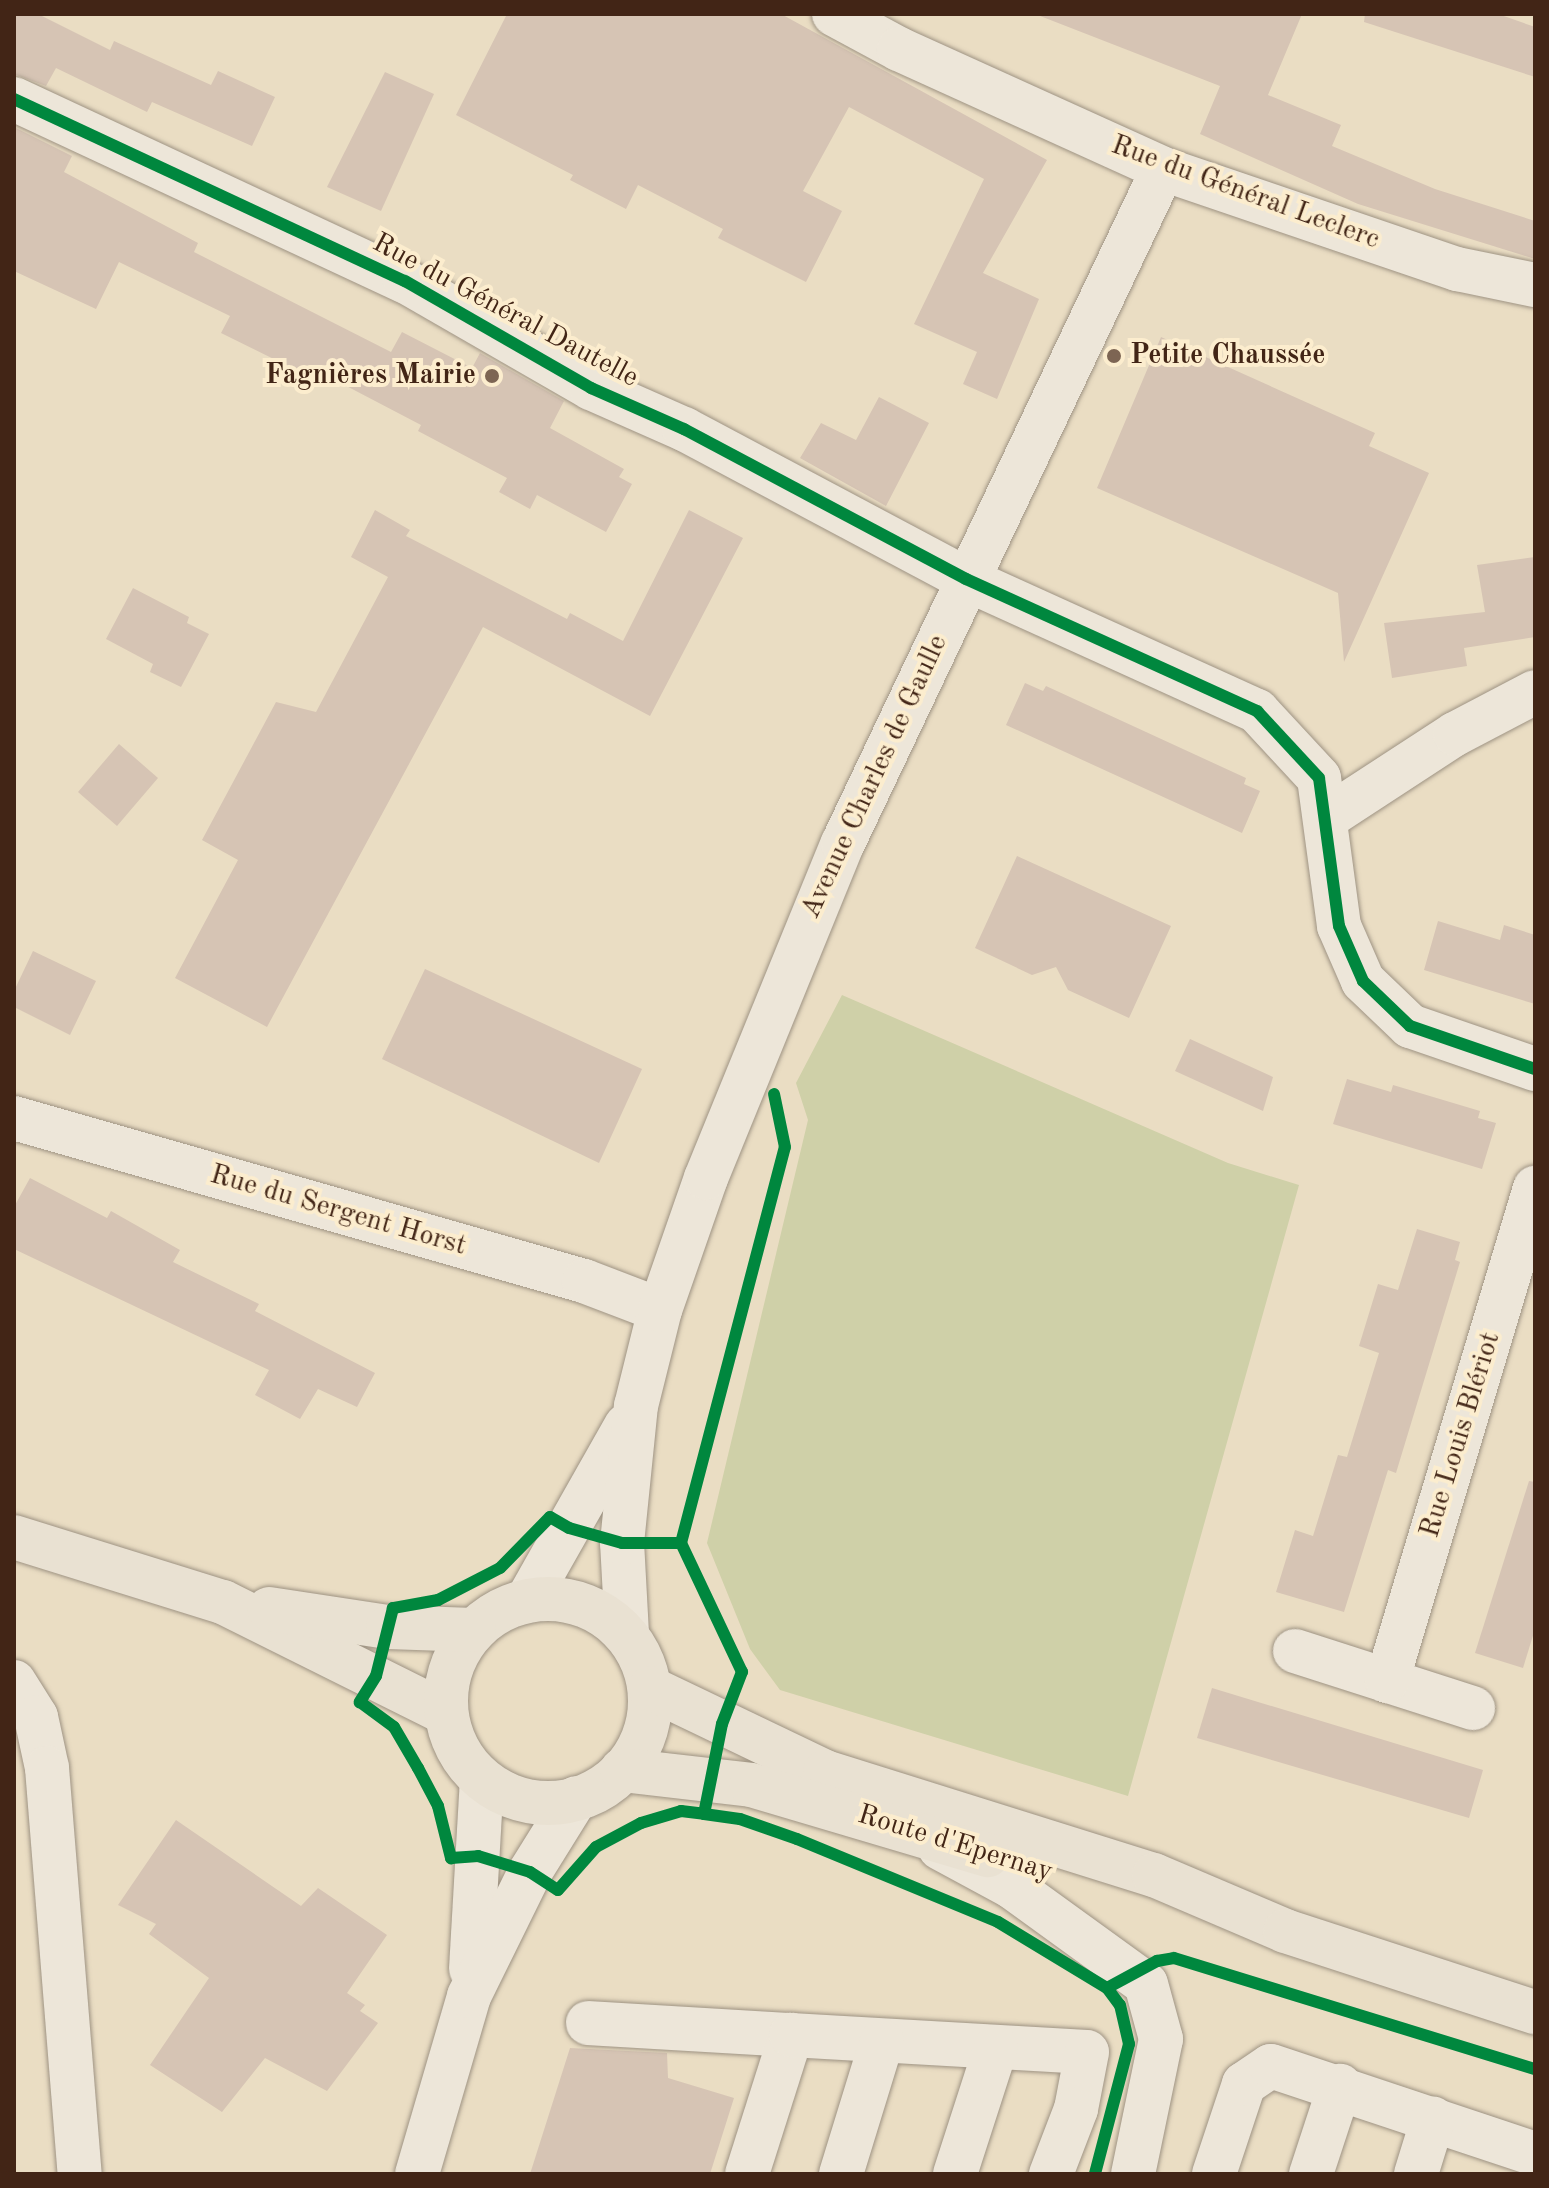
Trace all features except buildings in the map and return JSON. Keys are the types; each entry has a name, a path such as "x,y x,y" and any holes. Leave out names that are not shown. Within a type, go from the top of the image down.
{"main road":[{"path":"14,1537 223,1602 388,1627 474,1630"},
{"path":"528,1599 577,1602 604,1615 627,1634 642,1660 650,1688 644,1732 622,1770 576,1798 512,1799 482,1781 454,1743 446,1713 447,1683 456,1655 474,1630 496,1613 528,1599"},
{"path":"223,1602 446,1713"},
{"name":"Route d'Epernay","path":"650,1688 825,1772 1154,1875 1285,1931 1535,2012"},
{"name":"Route d'Epernay","path":"622,1770 751,1785 818,1802 1179,1912 1285,1931"}],"street":[{"name":"Rue du Général Leclerc","path":"834,14 899,49 1163,169 1457,269 1535,285"},
{"name":"Rue du Général Dautelle","path":"14,99 405,281 591,388 684,429 966,579 1257,711 1319,778 1339,926 1348,955 1383,1004 1410,1026 1446,1042 1535,1069"},
{"name":"Avenue Charles de Gaulle","path":"627,1634 622,1543 636,1406 660,1310 805,929 966,579 1163,169"},
{"path":"1326,818 1455,734 1535,692"},
{"name":"Rue du Sergent Horst","path":"14,1118 584,1281 660,1310"},
{"name":"Rue Louis Blériot","path":"1387,1681 1535,1188"},
{"name":"Avenue Charles de Gaulle","path":"528,1599 636,1406"},
{"path":"1295,1651 1473,1708"},
{"path":"14,1682 36,1717 47,1768 81,2174"},
{"path":"469,1996 482,1781"},
{"path":"417,2174 469,1996 530,1872 576,1798"},
{"path":"818,1802 939,1847 1012,1887 1146,1984 1161,2039 1133,2174"},
{"path":"588,2023 1087,2052 1076,2109 1051,2174"},
{"path":"747,2174 791,2035"},
{"path":"841,2174 882,2041"},
{"path":"955,2174 996,2047"},
{"path":"1214,2174 1244,2084 1271,2066 1340,2086 1433,2119 1527,2160"},
{"path":"1311,2174 1340,2086"},
{"path":"1416,2174 1433,2119"}],"green space":[{"path":"842,995 1228,1163 1299,1185 1128,1796 780,1690 750,1649 707,1543 808,1120 796,1083"}],"cycle path":[{"path":"14,99 405,281 591,388 684,429 966,579 1257,711 1319,778 1339,926 1363,981 1410,1026 1535,1069"},
{"path":"681,1543 785,1147 774,1094"},
{"path":"704,1814 722,1724 742,1672 681,1543 622,1543 569,1528 550,1517 500,1568 438,1600 393,1608 376,1676 360,1702 394,1727 418,1768 438,1806 451,1858 478,1856 530,1872 558,1890 596,1847 641,1823 681,1811 740,1819 797,1839 998,1922 1107,1988 1120,2005 1129,2044 1095,2174"},
{"path":"1107,1988 1157,1961 1174,1958 1535,2069"}],"place":[{"name":"Petite Chaussée","path":"1114,356"},
{"name":"Fagnières Mairie","path":"492,376"}]}
